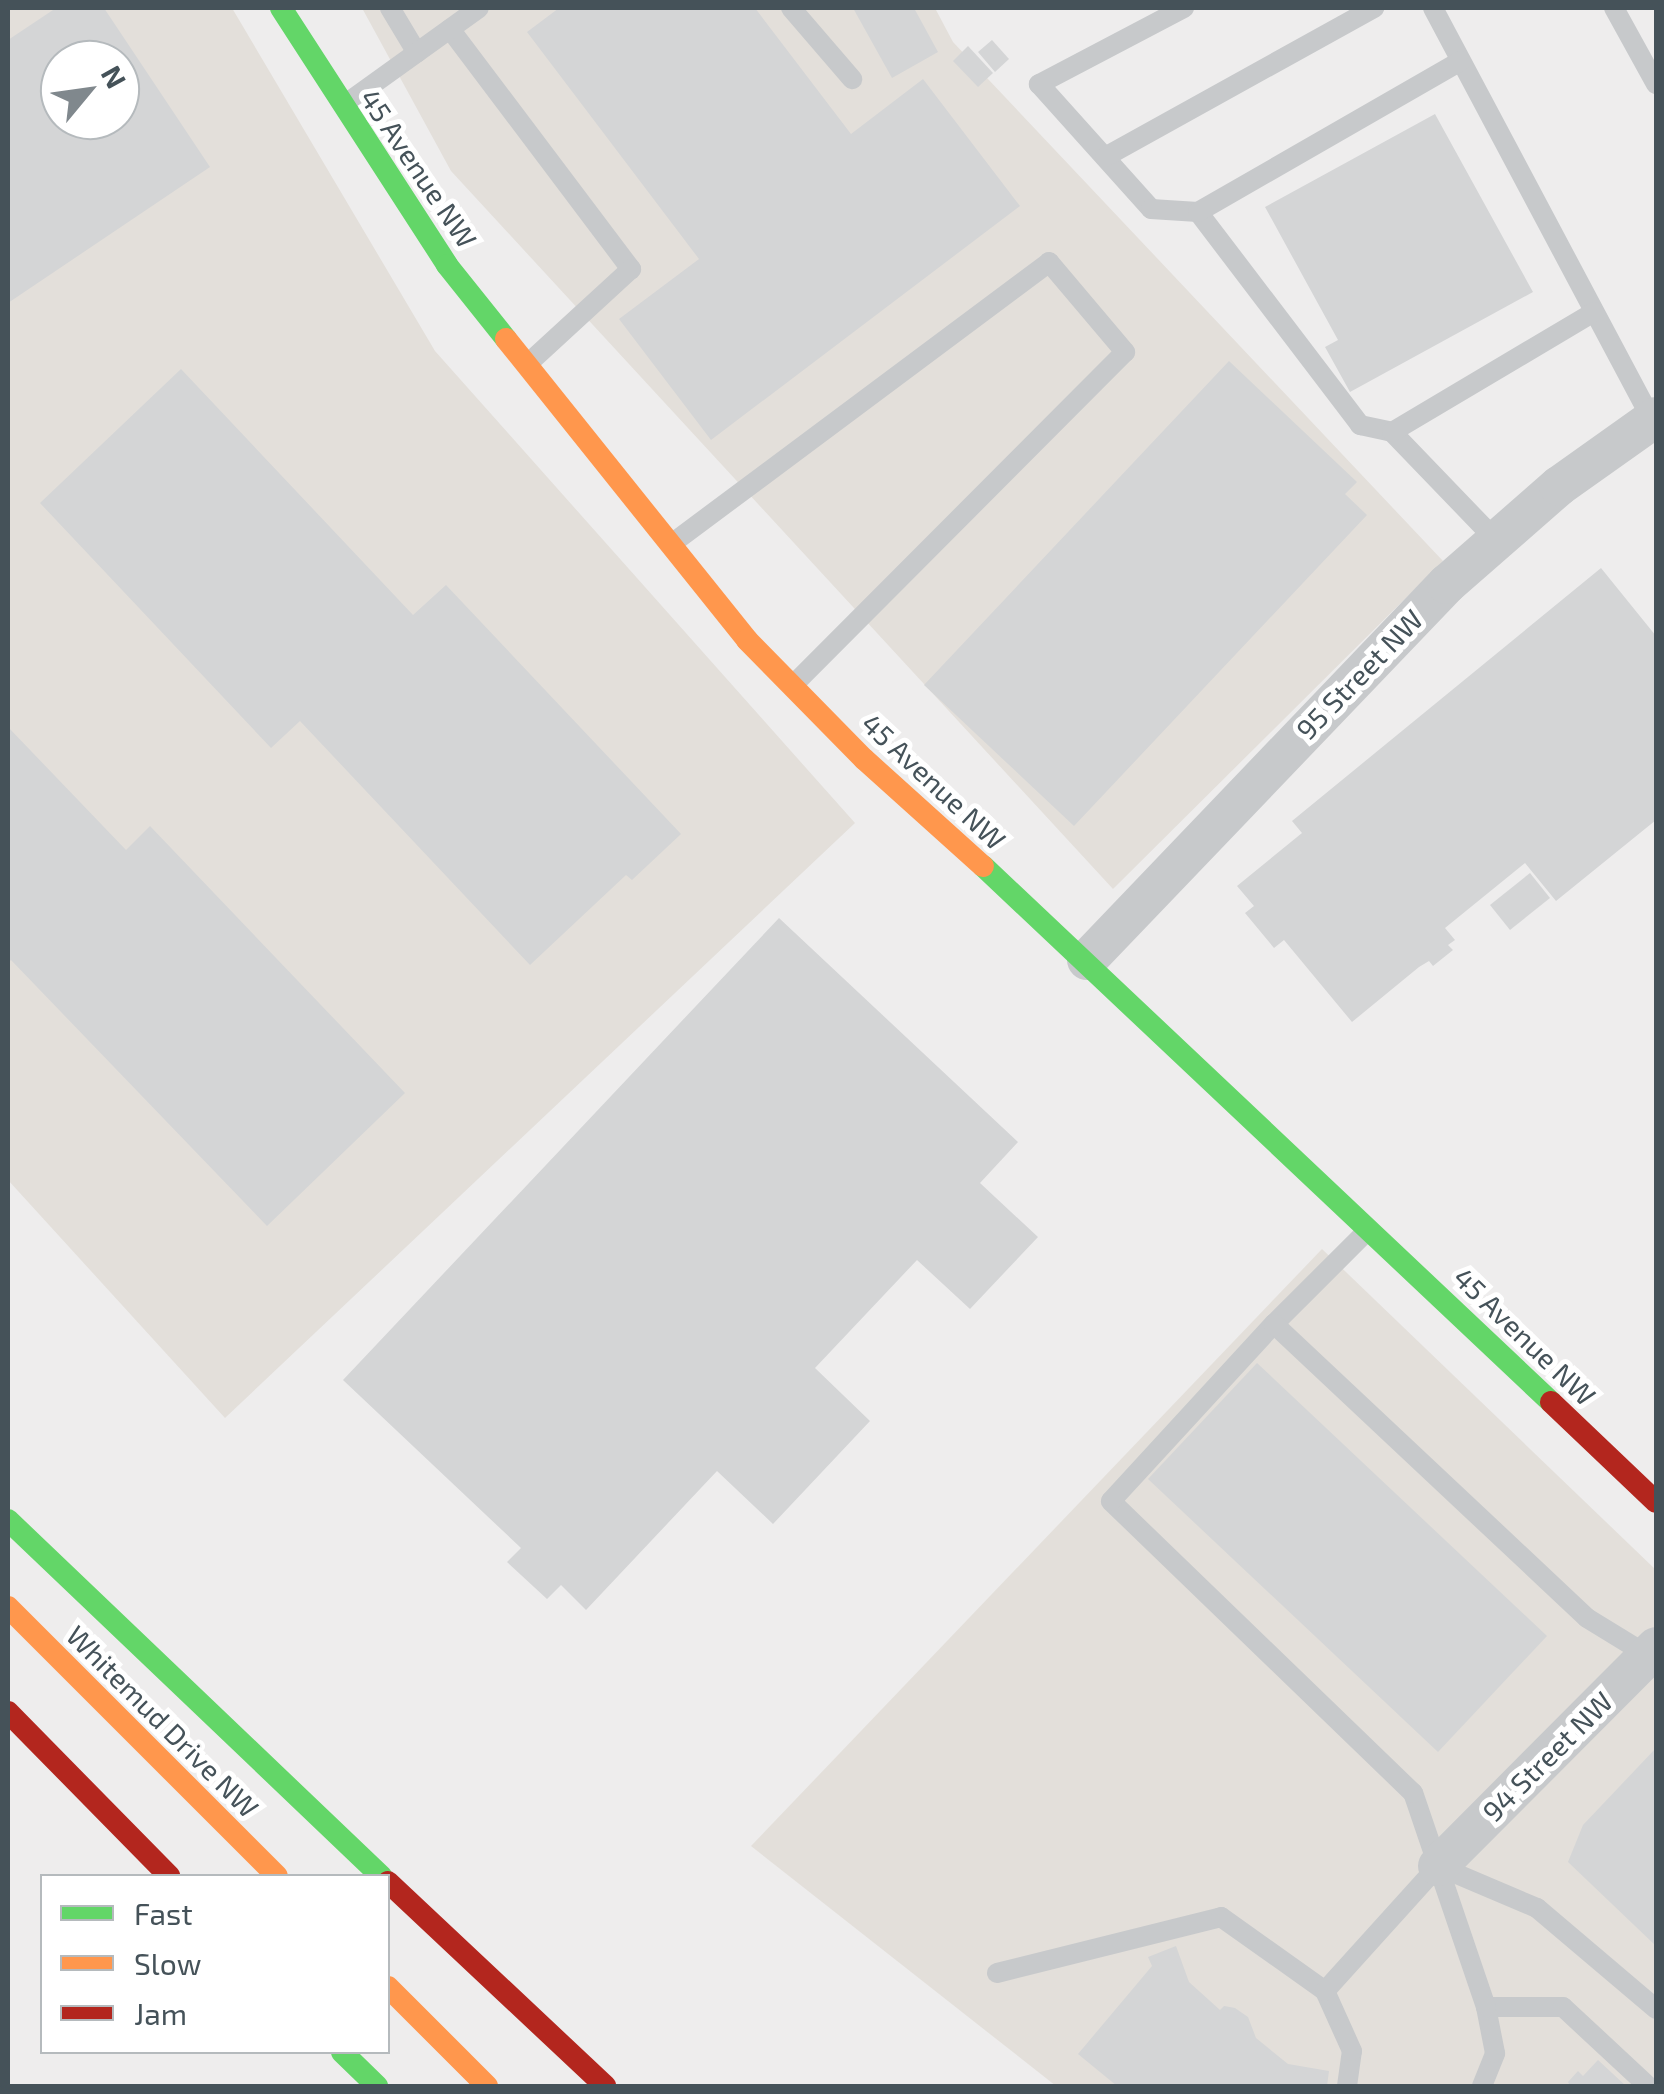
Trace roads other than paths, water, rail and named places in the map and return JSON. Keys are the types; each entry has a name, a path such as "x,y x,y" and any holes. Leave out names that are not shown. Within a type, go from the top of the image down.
{"main road":[{"name":"45 Avenue NW","path":"281,8 447,264 525,367 747,640 864,759 1087,960 1656,1502"},
{"path":"8,1520 101,1604 380,1874"},
{"name":"Whitemud Drive NW","path":"8,1607 275,1874"},
{"path":"8,1712 167,1874"},
{"path":"390,1884 605,2086"},
{"path":"390,1989 486,2086"},
{"path":"340,2054 360,2086"},
{"path":"341,2054 376,2086"}],"street":[{"name":"95 Street NW","path":"1087,960 1399,630 1559,486 1654,419"},
{"name":"94 Street NW","path":"1438,1866 1654,1654"}],"lane":[{"path":"390,8 417,53"},
{"path":"342,106 479,8"},
{"path":"792,8 852,79"},
{"path":"1184,8 1039,84 1151,209 1198,212 1461,61"},
{"path":"1104,157 1374,8"},
{"path":"1433,8 1654,419"},
{"path":"1614,8 1656,84"},
{"path":"450,28 631,269 525,367"},
{"path":"1198,212 1360,426 1392,432 1498,541"},
{"path":"670,545 1049,262 1125,352 792,686"},
{"path":"1392,432 1594,312"},
{"path":"1369,1228 1274,1324 1111,1502 1413,1793 1486,2008 1495,2053 1482,2086"},
{"path":"1274,1324 1587,1618 1654,1654"},
{"path":"1325,1991 1438,1866"},
{"path":"1438,1866 1537,1908 1656,2010"},
{"path":"997,1973 1221,1917 1325,1991 1352,2050 1347,2086"},
{"path":"1486,2008 1563,2007 1648,2086"}]}
